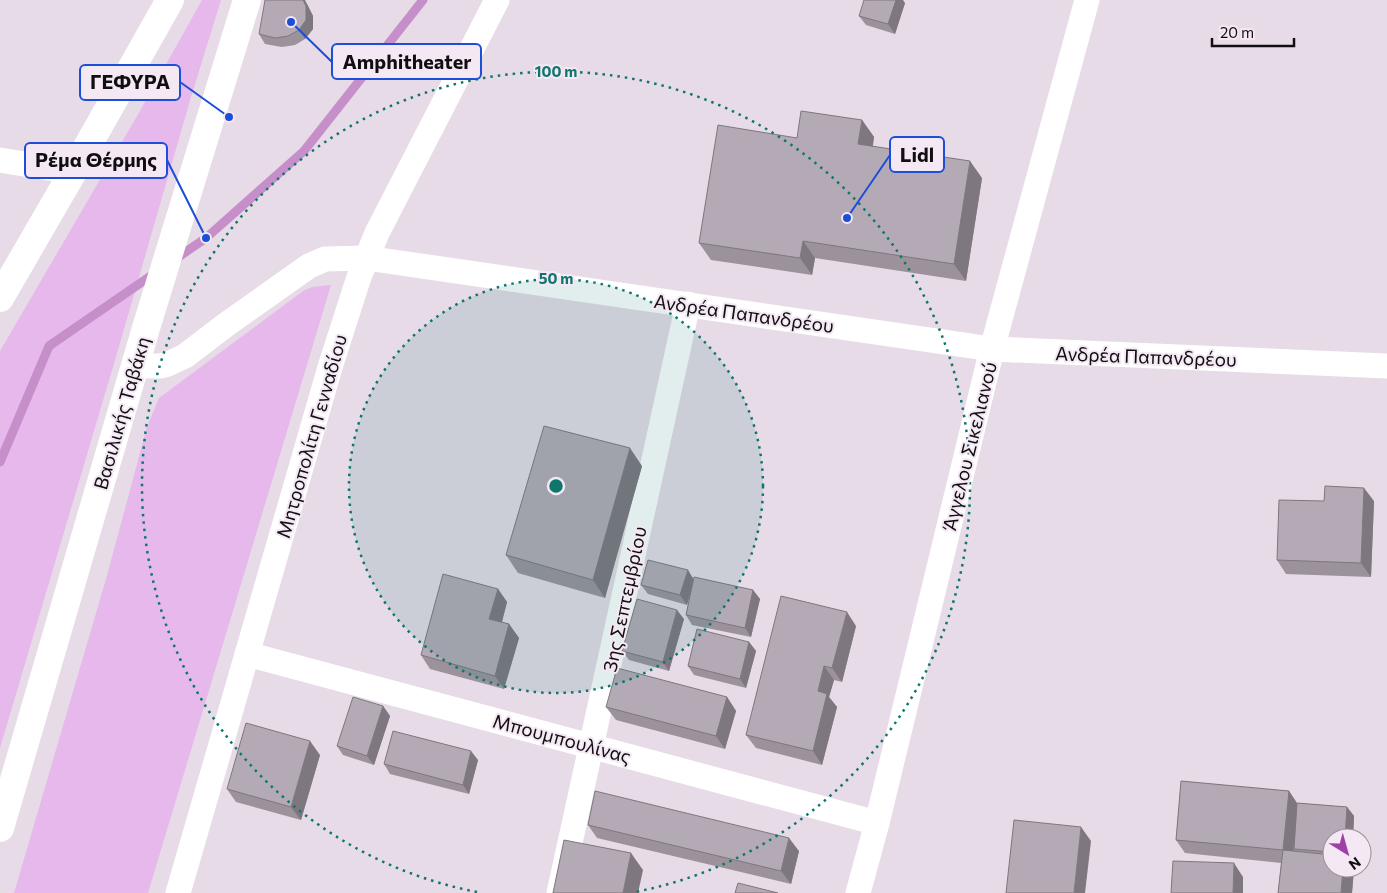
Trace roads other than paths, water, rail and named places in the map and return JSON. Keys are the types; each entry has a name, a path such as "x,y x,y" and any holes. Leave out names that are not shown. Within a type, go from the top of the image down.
{"main road":[{"path":"0,298 74,172 170,0"},
{"name":"Βασιλικής Ταβάκη","path":"0,828 146,328 248,0"}],"street":[{"name":"Μητροπολίτη Γενναδίου","path":"178,893 334,356 366,258 497,0"},
{"name":"Άγγελου Σικελιανού","path":"858,893 877,823 992,349 1086,0"},
{"path":"0,160 74,172"},
{"name":"Ανδρέα Παπανδρέου","path":"135,366 160,366 185,356 309,266 325,259 366,258 992,349 1387,366"},
{"name":"3ης Σεπτεμβρίου","path":"559,893 688,304"},
{"name":"Μπουμπουλίνας","path":"247,654 877,823"}],"waterway":[{"path":"174,260 206,238 304,151 423,0"},
{"path":"0,462 49,346 155,273"}],"place":[{"name":"Amphitheater","path":"291,22"},
{"name":"ΓΕΦΥΡΑ","path":"229,117"},
{"name":"Lidl","path":"847,218"},
{"name":"Ρέμα Θέρμης","path":"206,238"}]}
